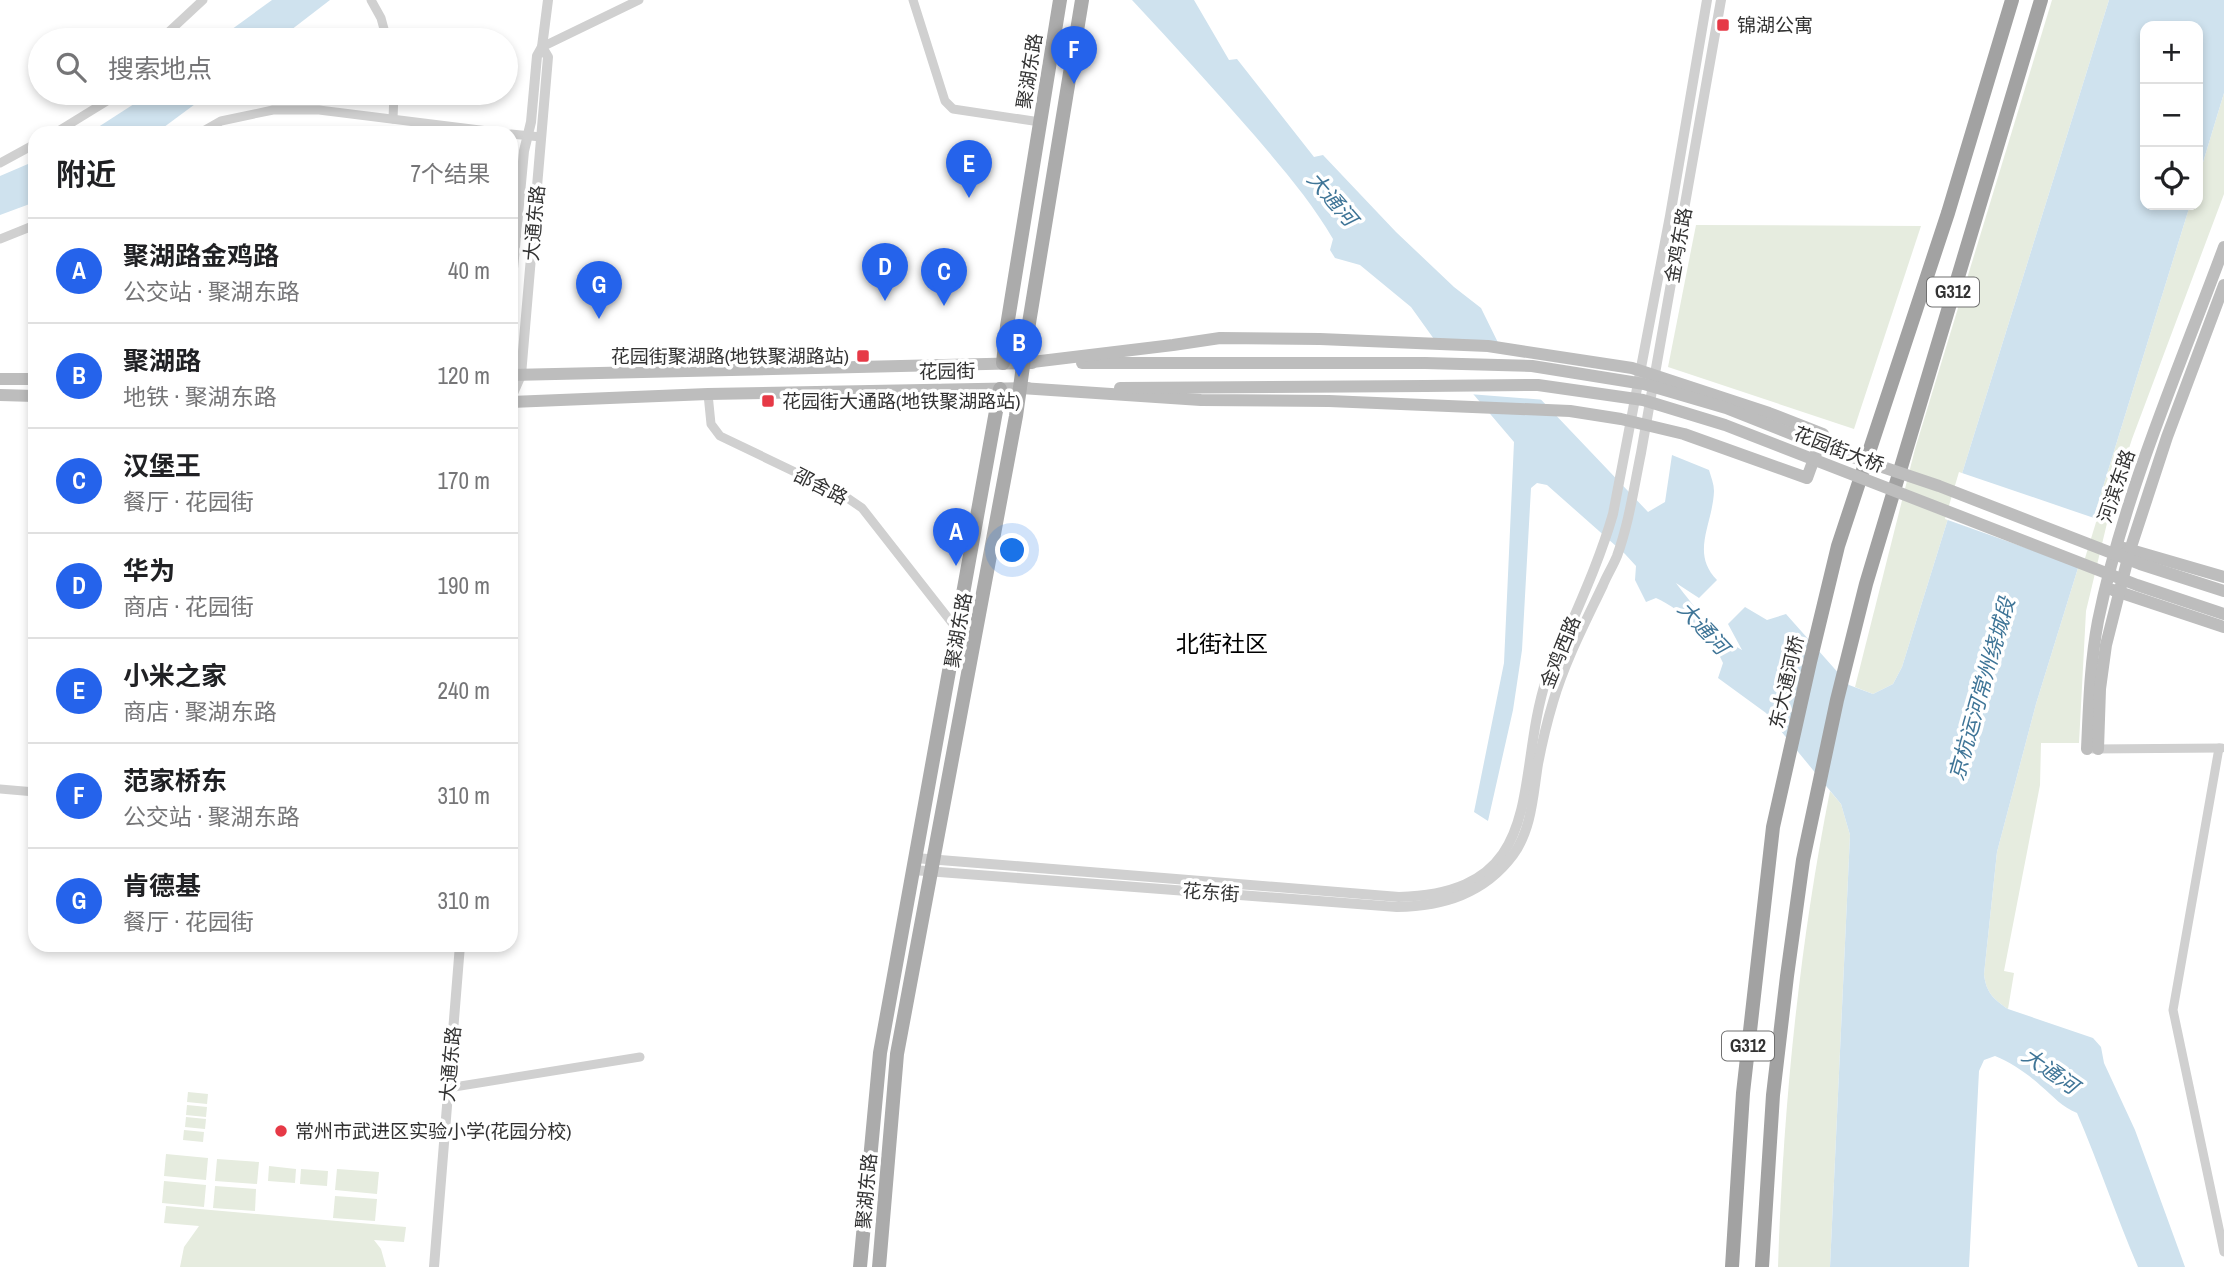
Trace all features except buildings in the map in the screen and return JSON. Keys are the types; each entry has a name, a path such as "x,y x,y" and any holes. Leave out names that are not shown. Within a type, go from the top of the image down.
{"highway":[{"name":"东大通河桥","path":"1732,1267 1743,1093 1773,827 1838,546 1948,214 2012,0"},
{"name":"G312","path":"1762,1267 1773,1096 1803,860 1837,700 1866,584 2041,0"}],"main road":[{"name":"聚湖东路","path":"860,1267 880,1053 1000,389 1007,326 1060,0"},
{"name":"聚湖东路","path":"879,1267 897,1054 1021,388 1029,323 1082,0"},
{"name":"河滨东路","path":"2123,548 2127,508 2224,247"},
{"name":"河滨东路","path":"2093,749 2089,685 2098,623 2112,590 2123,548 2224,285"},
{"path":"1021,388 1201,400 1269,399 1478,405 1570,411 1632,421 1725,448 1807,478 1823,434 1641,371 1591,360 1505,348 1421,342 1220,338 1024,363"},
{"name":"花园街","path":"518,375 1003,363 1425,363"},
{"name":"花园街大桥","path":"1425,363 1531,366 1644,384 1726,408 1832,450 1939,486 2140,564 2224,591"},
{"path":"0,379 28,379"},
{"name":"花园街大桥","path":"1425,386 1538,385 1643,400 1725,425 2137,585 2224,614"},
{"name":"花园街","path":"518,400 1021,388 1425,386"},
{"path":"0,395 28,396"},
{"path":"2123,548 2224,577"},
{"path":"2112,590 2224,626"}],"street":[{"path":"173,28 203,0"},
{"path":"371,0 384,28"},
{"name":"大通东路","path":"518,215 537,56 542,47 548,0"},
{"path":"542,47 639,0"},
{"path":"913,0 945,101 953,109 1040,122"},
{"name":"金鸡东路","path":"1621,479 1707,0"},
{"name":"金鸡东路","path":"1634,489 1721,0"},
{"name":"大通东路","path":"518,356 548,57 542,47"},
{"path":"66,126 100,105"},
{"path":"393,119 394,105"},
{"path":"212,126 221,121 273,110 319,110 448,126"},
{"path":"518,135 541,137"},
{"path":"0,163 28,148"},
{"path":"0,239 28,228"},
{"name":"邵舍路","path":"708,394 711,424 720,436 843,495 862,508 956,628"},
{"name":"金鸡西路","path":"1496,867 1513,839 1522,813 1546,677 1602,550 1621,479"},
{"name":"金鸡西路","path":"1496,867 1514,854 1524,835 1558,685 1617,557 1634,489"},
{"path":"2093,749 2221,748 2173,1010 2224,1252"},
{"path":"0,789 28,791"},
{"name":"花东街","path":"914,864 1397,907 1443,903 1465,895 1487,882 1496,867"},
{"name":"大通东路","path":"434,1267 459,952"},
{"path":"448,1088 640,1057"}],"shaded area":[{"path":"2052,0 2109,0 1902,667 1893,684 1873,694 1855,687 1915,449"},
{"path":"2224,93 2224,194 2132,439 2113,498 2086,611 2079,743 2041,743 2040,785 2004,971 2014,973 2008,1009 1991,995 1984,974 1997,852 2036,704 2188,210 2203,210 2203,162"},
{"path":"1696,225 1921,226 1854,429 1668,367"},
{"path":"1830,791 1841,804 1850,835 1830,1267 1778,1267 1794,1028"},
{"path":"188,1092 208,1094 207,1104 187,1102"},
{"path":"187,1105 207,1107 206,1117 186,1115"},
{"path":"186,1117 206,1119 205,1129 185,1127"},
{"path":"184,1130 204,1132 203,1142 183,1140"},
{"path":"166,1154 208,1158 206,1180 164,1176"},
{"path":"217,1159 259,1162 257,1184 215,1181"},
{"path":"269,1166 296,1169 295,1183 268,1181"},
{"path":"301,1169 328,1171 327,1186 300,1184"},
{"path":"337,1169 379,1172 377,1194 335,1190"},
{"path":"164,1181 206,1185 204,1207 162,1203"},
{"path":"215,1186 256,1189 255,1211 213,1208"},
{"path":"335,1196 377,1199 375,1221 333,1218"},
{"path":"166,1206 406,1227 404,1242 374,1240 381,1249 386,1267 180,1267 184,1247 199,1226 164,1223"}],"water":[{"path":"272,0 330,0 294,28 234,28"},
{"path":"1132,0 1194,0 1229,60 1237,59 1314,157 1323,155 1396,232 1454,287 1481,308 1510,367 1648,512 1665,502 1672,455 1709,470 1714,491 1704,549 1709,570 1717,580 1699,598 1676,583 1714,628 1742,650 1728,624 1745,607 1767,620 1786,614 1849,685 1873,694 1893,684 1902,667 2109,0 2224,0 2224,93 2203,162 2203,21 2140,21 2140,210 2188,210 2036,704 1997,852 1984,974 1991,995 2008,1009 2093,1038 2101,1047 2104,1063 2135,1130 2185,1267 2138,1267 2077,1113 2062,1105 2025,1073 1995,1056 1984,1060 1979,1071 1969,1267 1830,1267 1850,835 1841,804 1766,713 1718,678 1723,663 1704,634 1666,603 1656,598 1646,602 1635,580 1636,566 1547,485 1537,483 1531,488 1522,650 1513,710 1488,821 1474,812 1504,663 1514,442 1474,395 1411,307 1360,265 1335,258 1330,250 1333,239 1315,212 1225,102"},
{"path":"132,105 194,105 165,126 100,126"},
{"path":"28,164 28,205 0,215 0,176"}],"pier":[{"path":"1432,342 1504,348 1512,365 1546,400 1469,394"},
{"path":"1959,472 2097,519 2082,568 1945,519"}],"place":[{"name":"锦湖公寓","path":"1723,25"},
{"name":"范家桥东","path":"1074,84"},
{"name":"小米之家","path":"969,198"},
{"name":"华为","path":"885,301"},
{"name":"汉堡王","path":"944,306"},
{"name":"肯德基","path":"599,319"},
{"name":"花园街聚湖路(地铁聚湖路站)","path":"863,356"},
{"name":"聚湖路","path":"1019,377"},
{"name":"花园街大通路(地铁聚湖路站)","path":"768,401"},
{"name":"聚湖路金鸡路","path":"956,566"},
{"name":"常州市武进区实验小学(花园分校)","path":"281,1131"}],"district":[{"name":"北街社区","path":"1222,644"}],"water label":[{"name":"大通河","path":"1332,199"},
{"name":"大通河","path":"1703,628"},
{"name":"京杭运河常州绕城段","path":"1982,689"},
{"name":"大通河","path":"2050,1071"}]}
